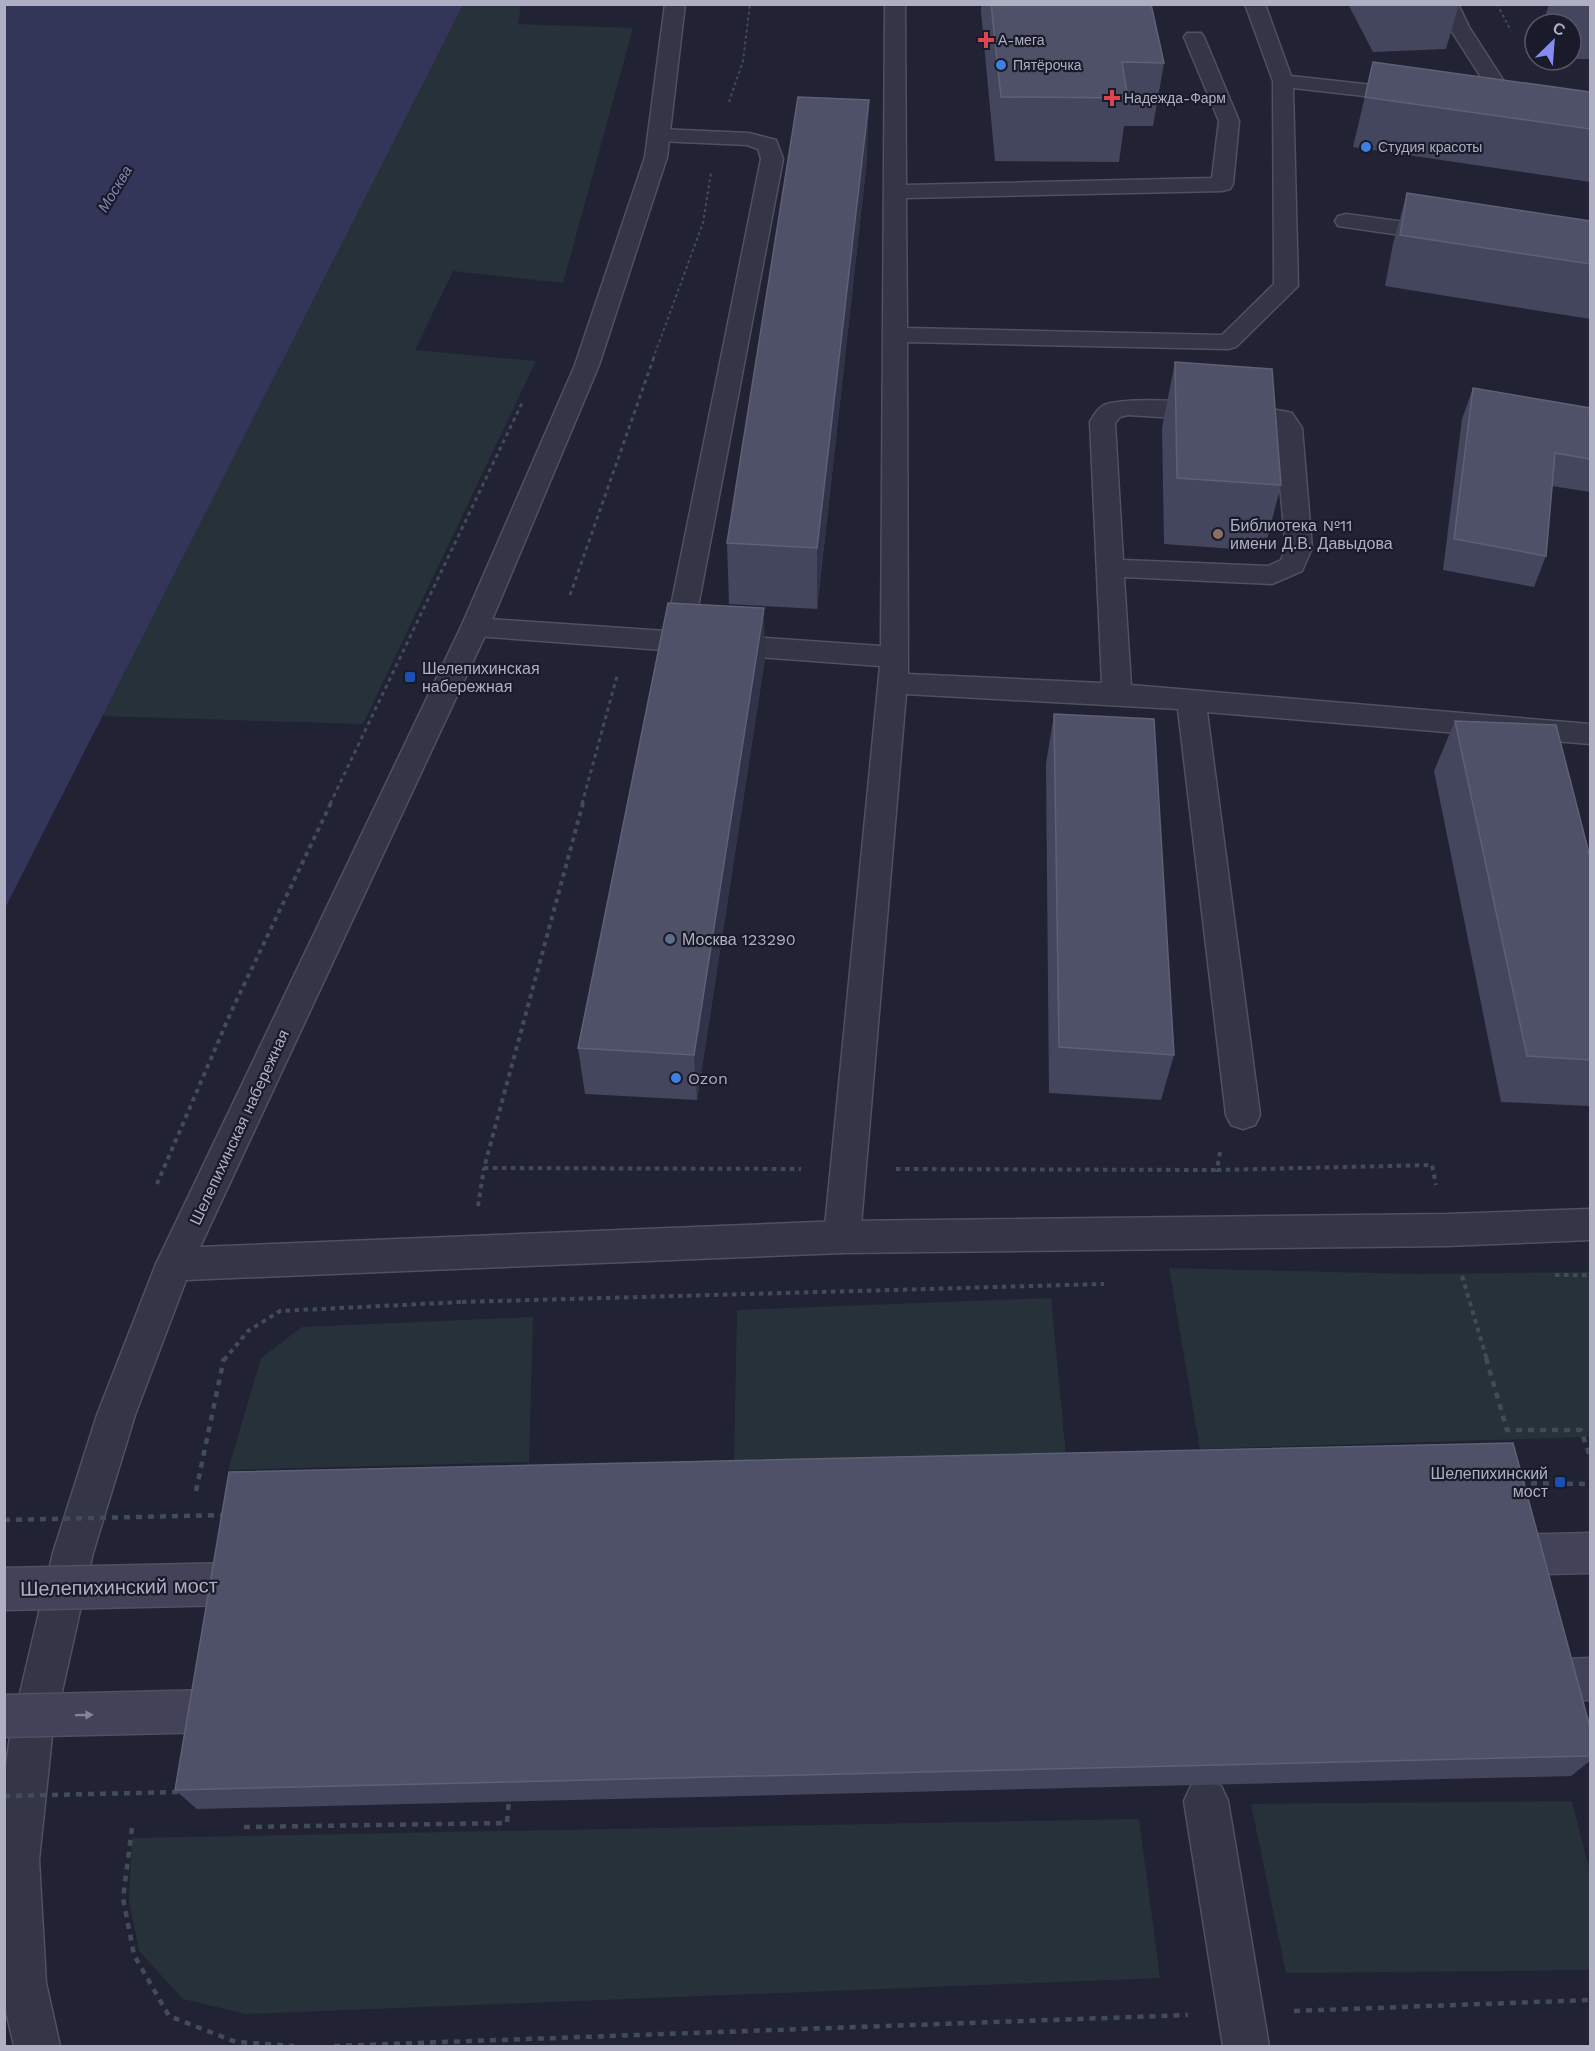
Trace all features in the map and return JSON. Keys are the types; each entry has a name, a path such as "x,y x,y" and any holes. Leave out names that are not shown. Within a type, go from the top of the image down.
{"main road":[{"path":"1468,1556 1590,1553"},
{"name":"Шелепихинский мост","path":"4,1589 251,1584"},
{"path":"1495,1682 1590,1679"},
{"path":"4,1716 231,1711"}],"street":[{"name":"Шелепихинская набережная","path":"37,2046 23,1983 17,1860 31,1736 73,1553 116,1415 174,1264 476,627 587,365 656,157 675,4"},
{"path":"842,1237 894,670 895,4"},
{"path":"895,335 1228,342 1286,286 1283,81 1255,4"},
{"path":"1448,4 1459,27 1509,106"},
{"path":"895,192 1222,184 1229,121 1194,37"},
{"path":"1283,81 1426,96"},
{"path":"1486,103 1590,109"},
{"path":"659,135 749,139 768,145 772,159 678,641"},
{"path":"1346,221 1462,237"},
{"path":"1110,568 1272,575 1292,565 1299,548 1289,428 1283,418 1267,415 1128,407 1111,411 1102,422 1110,568 1117,694"},
{"path":"476,627 678,641 894,670 1117,694 1590,734"},
{"path":"1191,700 1244,1114"},
{"path":"174,1264 842,1237 1448,1230 1590,1225"},
{"path":"1206,1801 1243,2030"}],"path":[{"path":"558,633 609,480 703,223 717,137 742,62 750,4"},
{"path":"1497,4 1514,35"},
{"path":"154,1191 231,1012 524,399"},
{"path":"462,1302 484,1168 628,638"},
{"path":"484,1168 1217,1170"},
{"path":"1450,1275 1462,1275"},
{"path":"196,1491 225,1356 248,1331 280,1311 462,1302 1116,1283"},
{"path":"1507,1430 1581,1430 1590,1457"},
{"path":"1512,1483 1590,1484"},
{"path":"4,1520 233,1515"},
{"path":"4,1796 188,1792"},
{"path":"244,1827 507,1823 509,1794"},
{"path":"132,1828 123,1898 134,1955 169,2016 236,2042 294,2046"},
{"path":"334,2046 1243,2030 1590,2000"}],"shaded area":[{"path":"463,5 521,5 518,24 633,28 563,283 453,271 415,350 536,361 363,724 102,716"},
{"path":"1169,1268 1419,1274 1590,1272 1590,1437 1200,1449"},
{"path":"1051,1298 1066,1456 734,1464 737,1310"},
{"path":"533,1317 529,1462 228,1470 261,1358 302,1327"},
{"path":"1572,1801 1590,1872 1590,1970 1286,1973 1251,1804"},
{"path":"1139,1819 1160,1978 246,2014 183,1999 139,1951 129,1901 132,1838"}],"water":[{"name":"Москва","path":"4,5 463,5 5,908"}],"building":[{"path":"991,4 1151,4 1164,63 1122,62 1128,98 1001,97"},
{"path":"1373,62 1590,92 1590,129 1365,97"},
{"path":"798,97 869,100 817,548 727,543"},
{"path":"1407,193 1590,221 1590,264 1400,235"},
{"path":"1175,362 1272,369 1281,485 1177,478"},
{"path":"1473,388 1590,408 1590,459 1555,453 1546,556 1454,539"},
{"path":"668,603 764,608 694,1055 578,1048"},
{"path":"1054,714 1154,719 1174,1055 1059,1047"},
{"path":"1455,721 1556,725 1590,857 1590,1060 1527,1056"},
{"path":"1513,1443 1590,1727 1590,1756 175,1790 229,1472"}],"place":[{"name":"А-мега","path":"986,40"},
{"name":"Пятёрочка","path":"1001,65"},
{"name":"Надежда-Фарм","path":"1112,98"},
{"name":"Студия красоты","path":"1366,147"},
{"name":"Библиотека №11 имени Д.В. Давыдова","path":"1218,534"},
{"name":"Шелепихинская набережная","path":"410,677"},
{"name":"Москва 123290","path":"670,939"},
{"name":"Ozon","path":"676,1078"},
{"name":"Шелепихинский мост","path":"1560,1482"}]}
